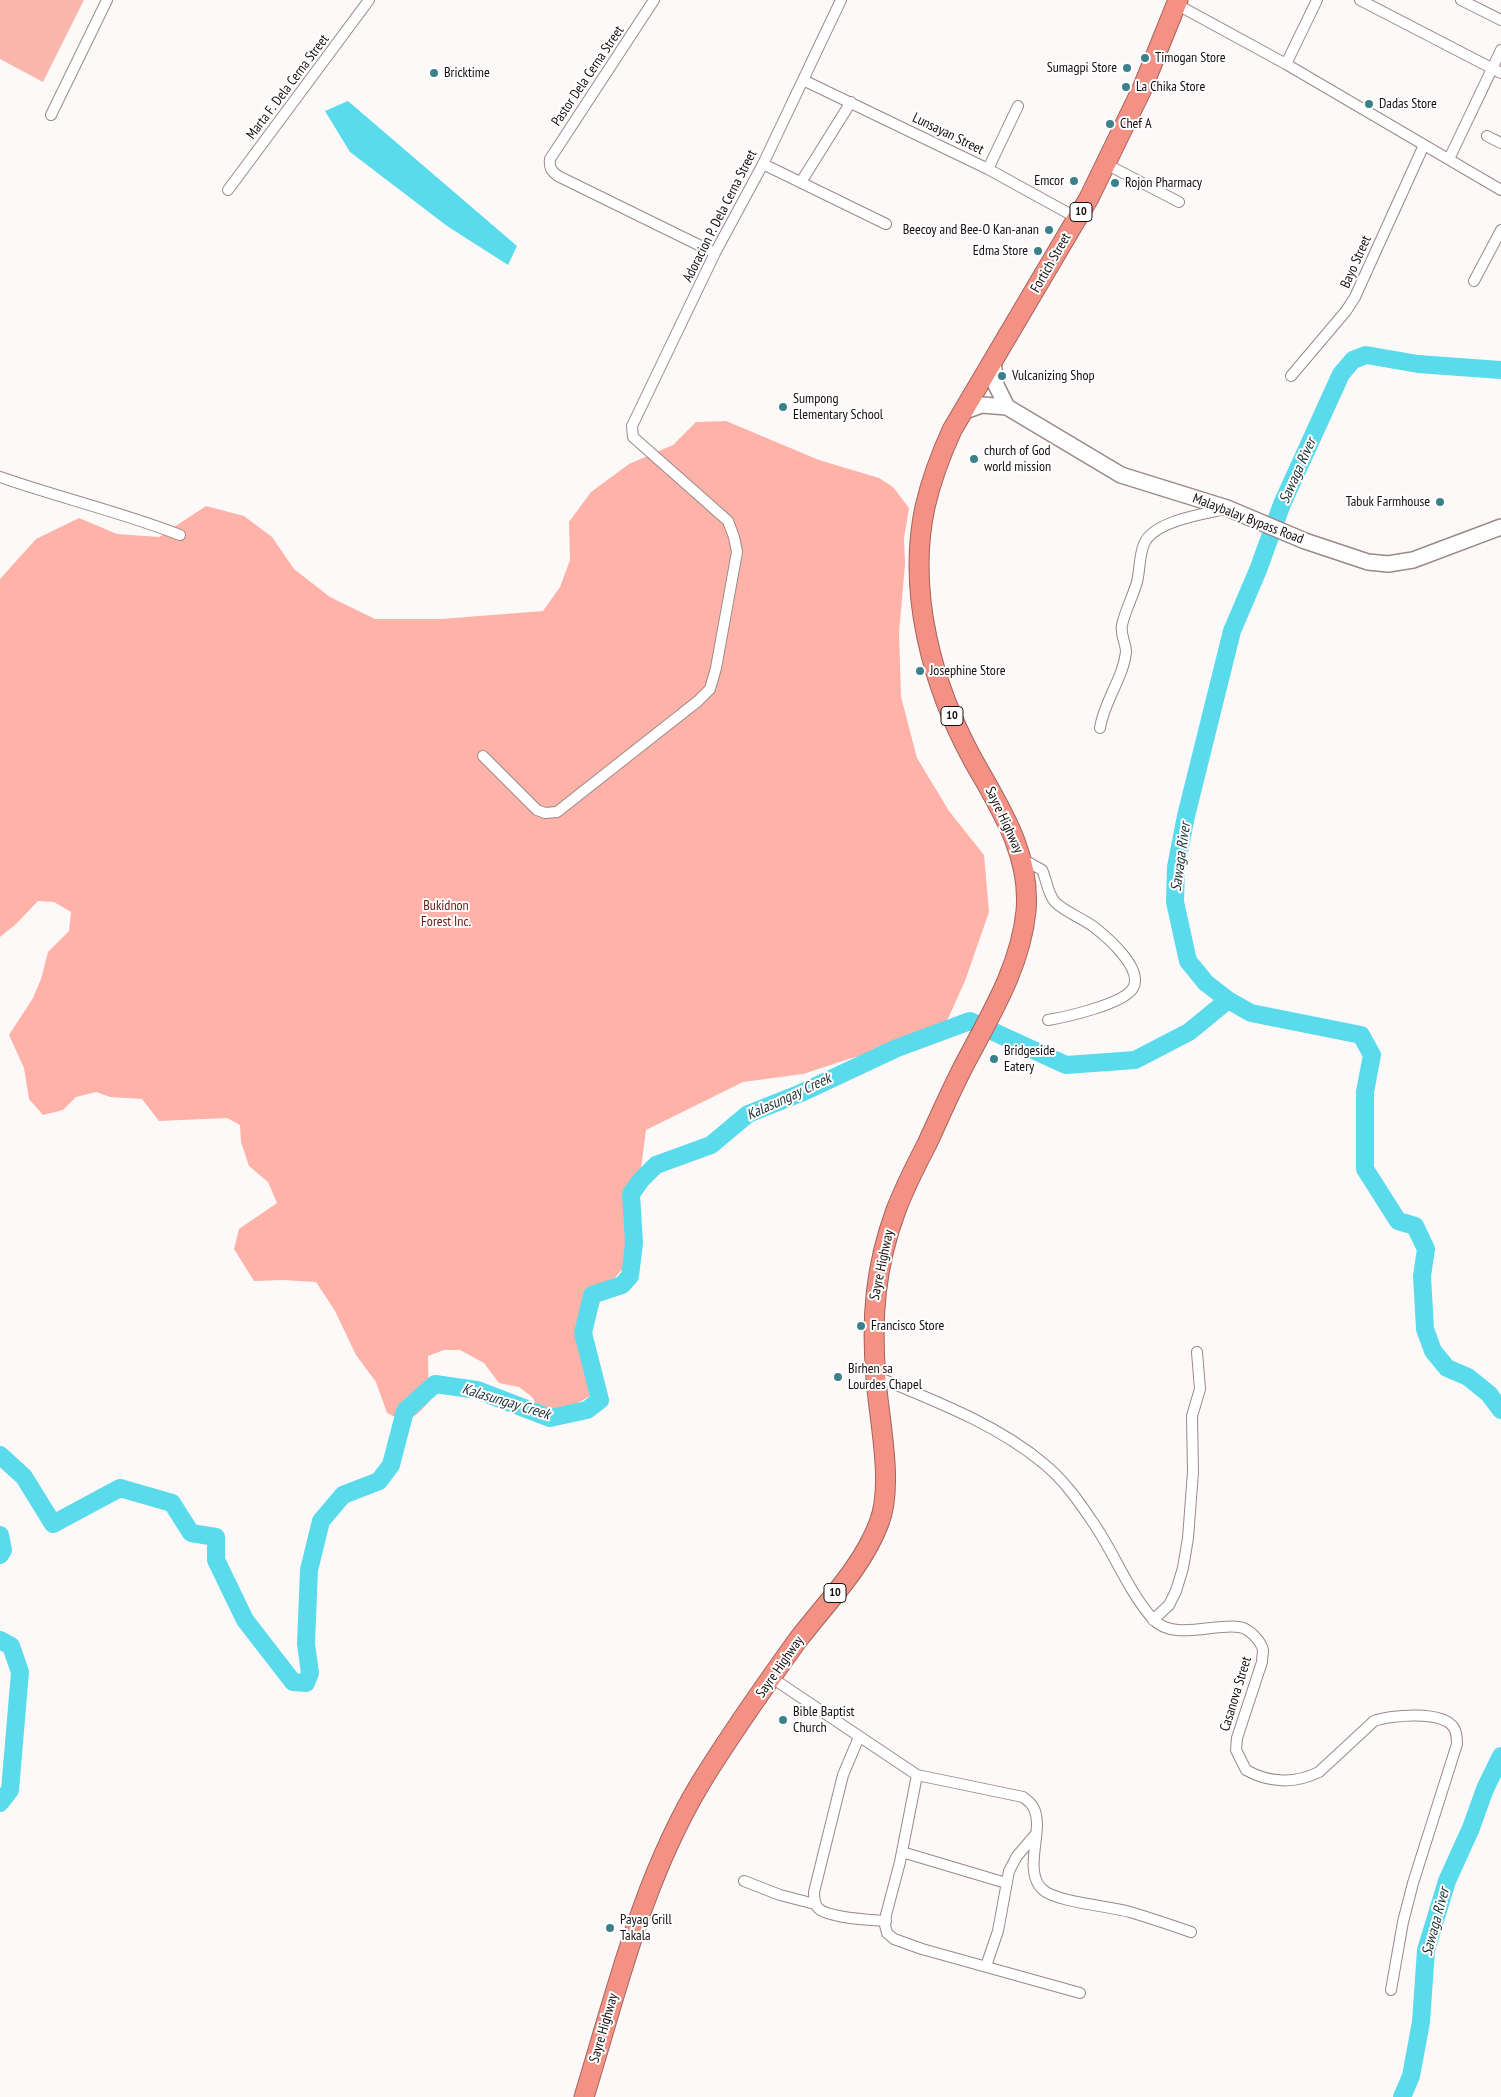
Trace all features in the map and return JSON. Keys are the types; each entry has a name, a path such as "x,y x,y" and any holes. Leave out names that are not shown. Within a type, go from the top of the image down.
{"highway":[{"name":"Fortich Street","path":"962,412 1077,218 1106,164 1142,89 1174,1"},
{"name":"Sayre Highway","path":"584,2097 644,1899 661,1860 701,1782 798,1640 851,1574 864,1555 881,1520 885,1501 885,1481 875,1376 874,1303 882,1255 898,1204 967,1058 994,1009 1012,968 1023,930 1026,910 1026,887 1021,858 1007,820 962,738 948,708 927,640 924,615 920,579 925,507 942,452 962,412"}],"main road":[{"path":"993,361 996,385 1007,407"},
{"name":"Malaybalay Bypass Road","path":"962,412 982,405 1007,407 1121,475 1233,512 1304,541 1358,560 1388,564 1413,560 1501,526"}],"street":[{"path":"51,115 107,0"},
{"name":"Marta F. Dela Cerna Street","path":"228,190 369,0"},
{"name":"Pastor Dela Cerna Street","path":"654,0 550,159 551,169 558,176 715,252"},
{"name":"Adoracion P. Dela Cerna Street","path":"483,756 537,810 545,813 557,812 698,701 710,689 716,668 737,552 734,537 728,521 639,443 631,434 632,426 715,252 763,164 841,0"},
{"path":"1286,64 1317,0"},
{"path":"1360,0 1497,71"},
{"path":"1462,0 1501,20"},
{"path":"1174,1 1286,64 1501,190"},
{"path":"1449,159 1497,71 1501,50"},
{"name":"Lunsayan Street","path":"804,80 988,169 1077,218"},
{"path":"802,182 850,102"},
{"path":"988,169 1018,106"},
{"path":"1487,136 1501,143"},
{"name":"Bayo Street","path":"1291,376 1356,297 1424,145"},
{"path":"763,164 886,224"},
{"path":"1106,164 1179,202"},
{"path":"1474,281 1501,230"},
{"path":"0,477 55,496 132,517 180,535"},
{"path":"1100,728 1106,704 1122,669 1126,650 1122,637 1122,625 1134,593 1144,544 1148,537 1155,530 1169,524 1233,512"},
{"path":"1021,858 1042,870 1054,901 1096,928 1125,956 1134,975 1135,982 1129,993 1093,1009 1048,1020"},
{"path":"875,1376 928,1398 976,1422 1044,1463 1061,1480 1094,1523 1153,1620 1168,1605 1176,1591 1183,1568 1188,1538 1192,1472 1192,1416 1200,1388 1197,1352"},
{"name":"Casanova Street","path":"1153,1620 1172,1628 1192,1630 1240,1627 1250,1632 1258,1641 1263,1650 1262,1662 1237,1738 1236,1750 1246,1770 1255,1775 1270,1780 1288,1781 1319,1772 1374,1721 1384,1717 1395,1715 1426,1716 1446,1721 1454,1727 1457,1734 1457,1744 1413,1883 1403,1922 1391,1990"},
{"path":"772,1678 917,1775 1022,1797 1032,1804 1036,1813 1034,1865 1036,1880 1042,1890 1071,1900 1115,1908 1191,1932"},
{"path":"815,1904 814,1892 843,1775 859,1737"},
{"path":"917,1775 886,1921 887,1933 894,1939 1080,1993"},
{"path":"986,1966 998,1931 1009,1871 1017,1856 1035,1835"},
{"path":"902,1852 1006,1883"},
{"path":"744,1881 780,1895 815,1904 823,1911 847,1917 886,1921"}],"shaded area":[{"path":"0,0 84,0 43,82 0,59"}],"green space":[{"name":"Bukidnon Forest Inc.","path":"726,421 819,460 879,478 893,487 909,508 904,538 905,564 899,633 901,697 917,758 949,811 984,855 989,912 965,981 942,1032 897,1048 852,1058 803,1074 743,1082 646,1130 633,1231 624,1267 604,1291 591,1326 595,1362 590,1396 562,1412 542,1413 532,1397 519,1387 499,1383 484,1363 460,1350 444,1350 428,1356 429,1402 410,1418 394,1416 387,1413 376,1382 356,1355 335,1311 316,1282 254,1281 234,1249 239,1229 277,1203 268,1182 249,1166 241,1142 240,1125 227,1118 159,1121 142,1099 110,1097 96,1092 76,1097 63,1110 43,1115 29,1099 24,1068 9,1035 33,998 41,979 48,952 69,931 71,912 54,902 38,901 16,924 0,937 0,579 36,539 79,518 117,534 159,537 206,506 244,516 272,537 294,569 330,597 375,619 441,619 543,611 560,587 570,560 569,522 591,492 629,464 673,445 696,422"}],"water":[{"path":"348,101 517,246 508,265 447,226 350,152 325,111"}],"waterway":[{"name":"Sawaga River","path":"1501,370 1418,364 1366,355 1353,360 1341,374 1282,504 1258,570 1232,631 1186,816 1176,867 1175,902 1188,961 1206,983 1228,1000 1251,1013 1361,1035 1372,1055 1365,1092 1365,1169 1398,1221 1415,1226 1426,1249 1422,1276 1425,1329 1433,1351 1447,1368 1468,1377 1489,1394 1501,1410"},
{"name":"Kalasungay Creek","path":"0,1455 24,1477 53,1524 120,1488 172,1503 191,1533 216,1537 216,1560 245,1620 293,1682 306,1683 310,1673 306,1644 309,1570 321,1521 343,1495 379,1481 391,1465 405,1411 435,1384 477,1390 550,1418 587,1410 600,1400 583,1333 592,1295 622,1285 630,1276 634,1243 631,1194 641,1180 656,1165 711,1145 748,1114 801,1093 897,1048 970,1021 1066,1065 1135,1060 1189,1032 1228,1000"},
{"name":"Kalasungay Creek","path":"0,1535 3,1550 0,1555"},
{"name":"Kalasungay Creek","path":"0,1640 11,1646 20,1672 10,1790 0,1803"},
{"name":"Sawaga River","path":"1402,2097 1411,2076 1421,2022 1426,1950 1447,1881 1471,1828 1485,1789 1501,1756"}],"place":[{"name":"Timogan Store","path":"1145,58"},
{"name":"Sumagpi Store","path":"1127,68"},
{"name":"Bricktime","path":"434,73"},
{"name":"La Chika Store","path":"1126,87"},
{"name":"Dadas Store","path":"1369,104"},
{"name":"Chef A","path":"1110,124"},
{"name":"Emcor","path":"1074,181"},
{"name":"Rojon Pharmacy","path":"1115,183"},
{"name":"Beecoy and Bee-O Kan-anan","path":"1049,230"},
{"name":"Edma Store","path":"1038,251"},
{"name":"Vulcanizing Shop","path":"1002,376"},
{"name":"Sumpong Elementary School","path":"783,407"},
{"name":"church of God world mission","path":"974,459"},
{"name":"Tabuk Farmhouse","path":"1440,502"},
{"name":"Josephine Store","path":"920,671"},
{"name":"Bridgeside Eatery","path":"994,1059"},
{"name":"Francisco Store","path":"861,1326"},
{"name":"Birhen sa Lourdes Chapel","path":"838,1377"},
{"name":"Bible Baptist Church","path":"783,1720"},
{"name":"Payag Grill Takala","path":"610,1928"}]}
